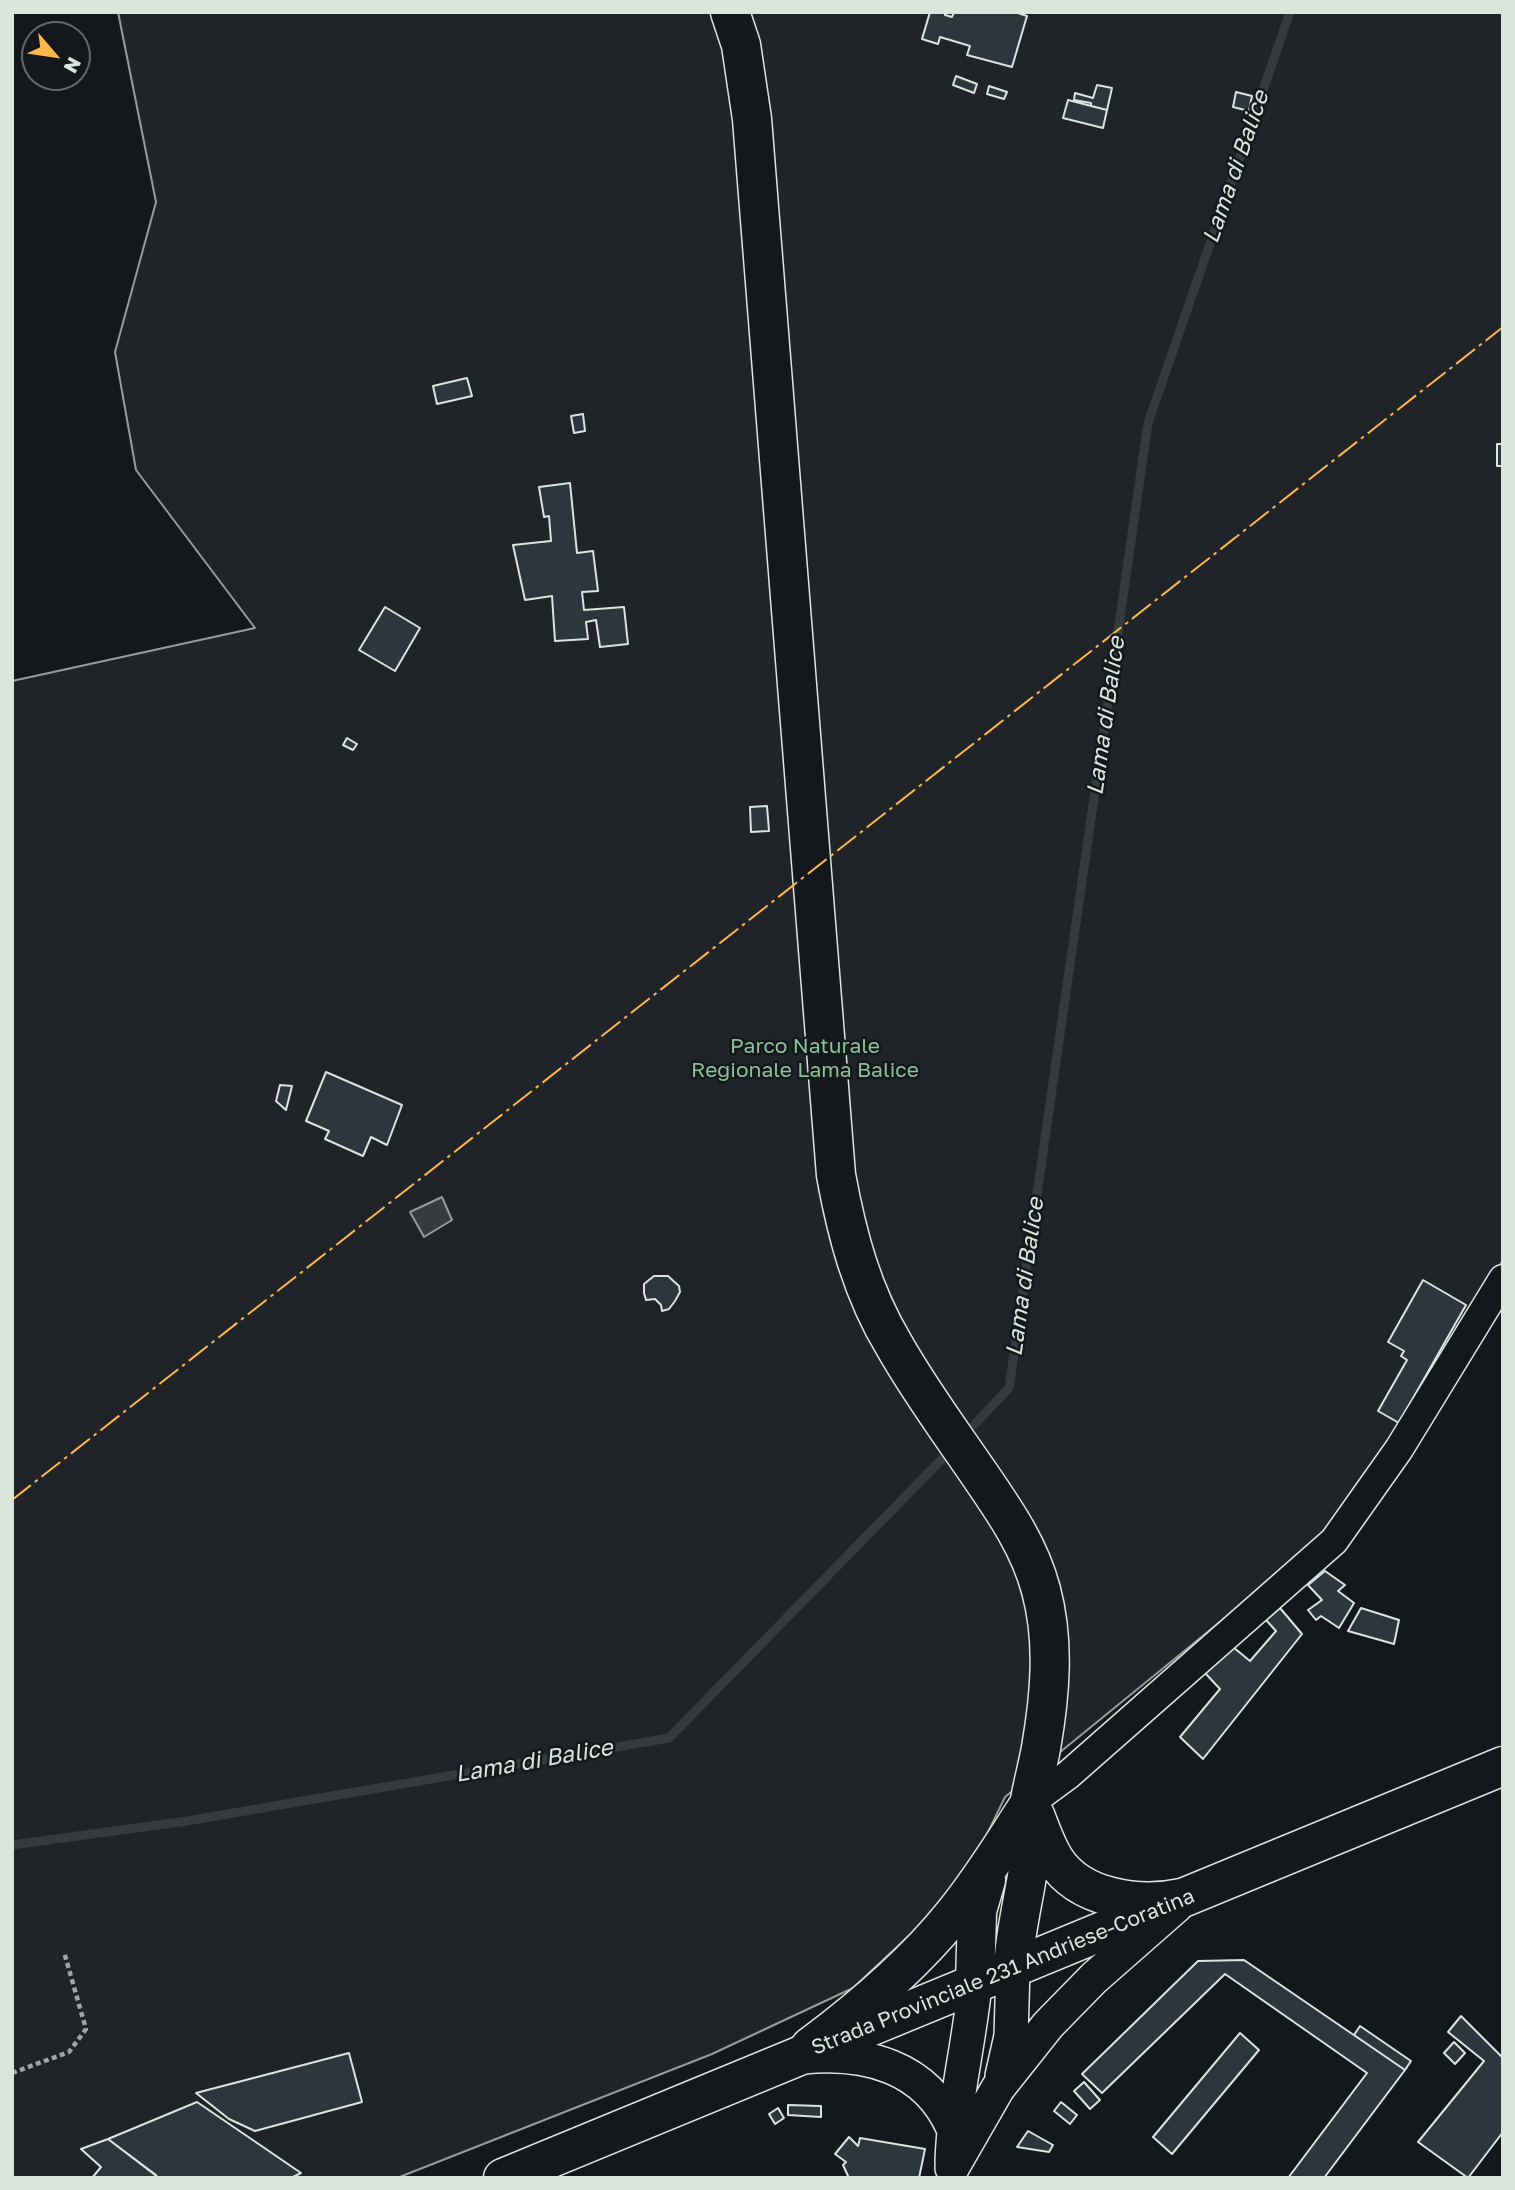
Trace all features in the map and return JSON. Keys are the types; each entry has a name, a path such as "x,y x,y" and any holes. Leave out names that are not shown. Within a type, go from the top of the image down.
{"main road":[{"path":"730,12 741,46 751,119 836,1175 845,1225 855,1261 881,1322 920,1387 1022,1541 1038,1579 1048,1622 1050,1659 1042,1744 1030,1803 1031,1846 1014,1942 1013,1968"},
{"name":"Strada Provinciale 231 Andriese-Coratina","path":"503,2178 1503,1766"},
{"path":"797,2057 858,2009 920,1952 959,1908 1030,1803"},
{"path":"1030,1803 1056,1862 1066,1873 1084,1885 1110,1896 1139,1902 1187,1896"},
{"path":"975,1985 978,1911 994,1858"}],"street":[{"path":"1030,1803 1068,1775 1334,1541 1399,1449 1503,1279"},
{"path":"951,2173 998,2088 1065,2006 1187,1896"},
{"path":"998,2088 1011,2035 1013,1968"},
{"path":"951,2173 953,2128 975,1985"},
{"path":"797,2057 852,2057 895,2067 911,2076 932,2094 946,2110 953,2128"}],"path":[{"path":"12,2073 69,2052 86,2029 64,1952"}],"green space":[{"name":"Parco Naturale Regionale Lama Balice","path":"118,12 1503,12 1503,1260 1350,1516 1005,1797 962,1886 853,1988 712,2054 397,2178 12,2178 12,681 255,628 136,470 115,352 156,202"}],"shaded area":[{"path":"442,1197 452,1220 424,1237 410,1212"}],"building":[{"path":"930,12 945,12 945,15 952,17 954,12 1015,12 1027,16 1012,67 967,55 970,46 940,37 938,44 922,39"},
{"path":"956,76 977,84 974,93 953,85"},
{"path":"1097,85 1112,88 1107,110 1074,100 1075,93 1093,98"},
{"path":"989,86 1007,92 1004,99 987,94"},
{"path":"1236,92 1252,96 1249,111 1233,107"},
{"path":"1068,100 1107,110 1103,128 1063,118"},
{"path":"467,378 472,396 437,404 433,386"},
{"path":"583,414 585,431 574,433 571,416"},
{"path":"1497,444 1503,444 1503,466 1497,466"},
{"path":"570,483 577,553 593,551 598,591 582,592 584,610 624,607 628,644 600,647 596,620 586,622 588,639 555,641 552,596 525,600 513,545 551,541 549,516 544,517 539,487"},
{"path":"385,607 420,628 395,671 359,650"},
{"path":"347,738 357,744 353,750 343,745"},
{"path":"767,806 769,831 751,832 750,807"},
{"path":"326,1072 402,1105 387,1145 371,1137 363,1156 325,1139 329,1131 306,1121"},
{"path":"280,1085 292,1086 286,1110 276,1101"},
{"path":"654,1276 668,1276 679,1286 680,1292 669,1309 662,1311 661,1305 655,1299 646,1300 644,1284"},
{"path":"1423,1280 1466,1305 1399,1423 1378,1411 1407,1360 1401,1356 1404,1351 1388,1342"},
{"path":"1325,1571 1345,1585 1338,1591 1354,1603 1339,1628 1321,1616 1316,1620 1308,1610 1322,1600 1308,1585"},
{"path":"1280,1608 1302,1634 1203,1759 1180,1737 1220,1689 1205,1673 1233,1647 1250,1661 1276,1631 1266,1620"},
{"path":"1361,1608 1399,1620 1394,1644 1348,1631"},
{"path":"1244,1960 1405,2070 1324,2178 1288,2178 1367,2073 1225,1974 1102,2093 1082,2074 1198,1961"},
{"path":"1461,2016 1503,2058 1503,2132 1468,2178 1418,2142 1484,2061 1448,2032"},
{"path":"1360,2026 1411,2061 1405,2070 1354,2035"},
{"path":"1240,2033 1259,2050 1172,2154 1153,2137"},
{"path":"1454,2042 1465,2053 1455,2064 1444,2053"},
{"path":"349,2053 362,2102 255,2131 229,2119 196,2093"},
{"path":"1084,2082 1100,2100 1090,2109 1074,2091"},
{"path":"197,2102 301,2173 291,2178 159,2178 108,2139"},
{"path":"1061,2102 1077,2115 1070,2124 1054,2111"},
{"path":"788,2105 821,2106 821,2117 788,2115"},
{"path":"778,2108 784,2118 775,2124 769,2114"},
{"path":"1028,2131 1053,2145 1049,2152 1017,2147"},
{"path":"849,2137 858,2146 860,2138 925,2149 919,2178 849,2178 843,2165 846,2162 835,2154"},
{"path":"108,2139 156,2175 154,2178 92,2178 101,2167 81,2149"}],"waterway":[{"name":"Lama di Balice","path":"974,1425 1009,1388 1148,423 1290,12"},
{"name":"Lama di Balice","path":"12,1845 187,1821 669,1738 942,1459"}],"power":[{"path":"12,1500 1503,327"}]}
